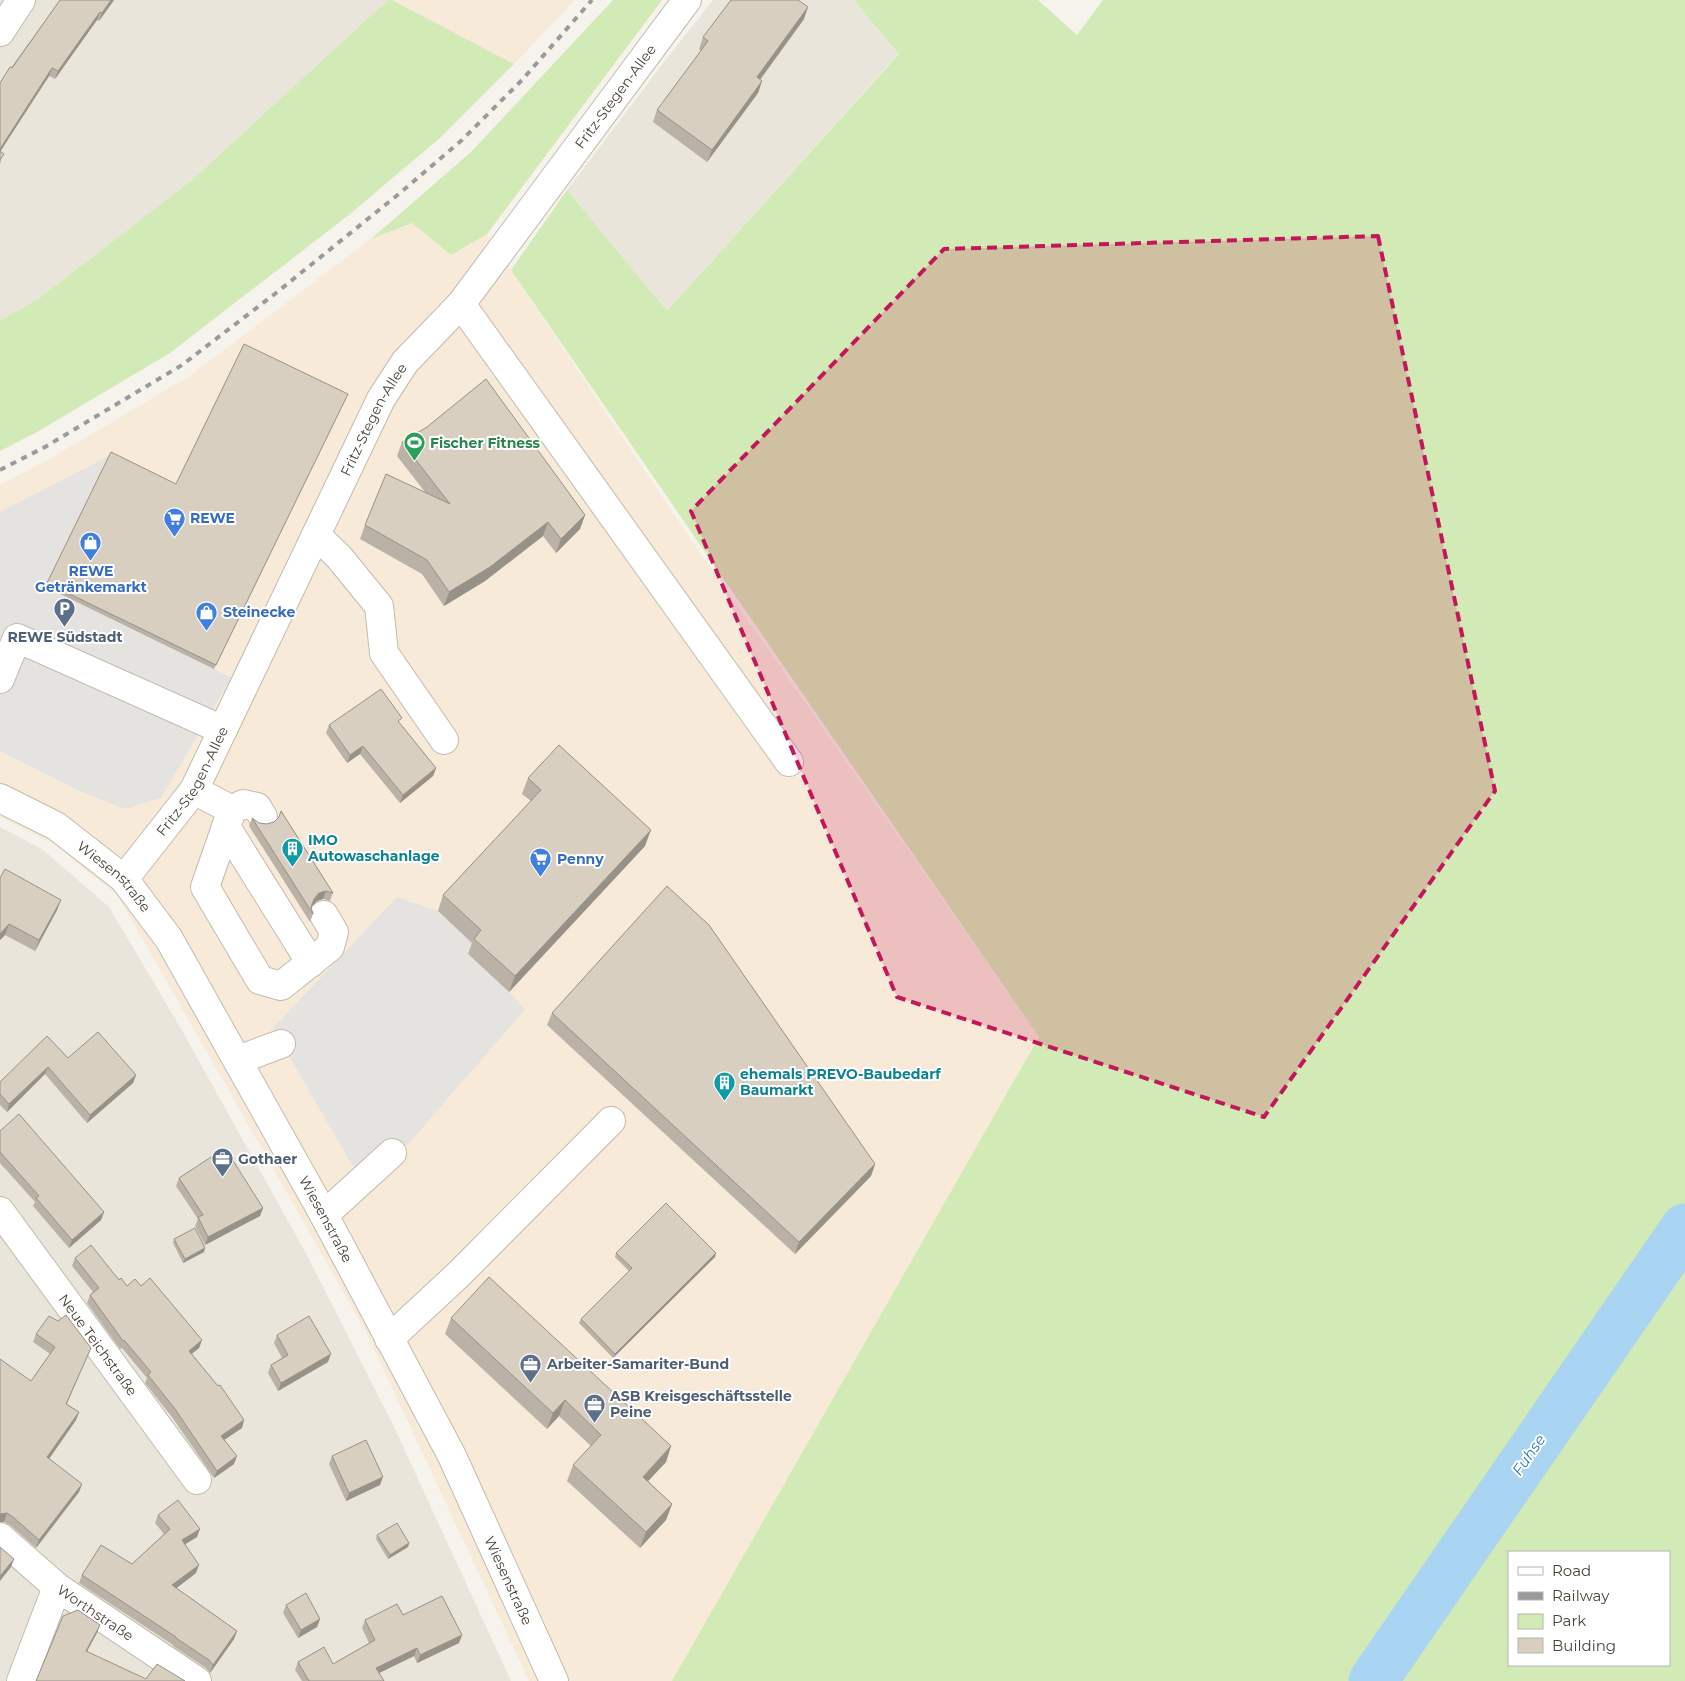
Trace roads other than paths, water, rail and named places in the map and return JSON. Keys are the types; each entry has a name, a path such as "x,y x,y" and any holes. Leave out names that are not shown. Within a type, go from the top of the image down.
{"street":[{"path":"0,32 21,0"},
{"name":"Fritz-Stegen-Allee","path":"124,879 194,790 381,399 405,362 461,304 687,0"},
{"path":"461,304 789,762"},
{"path":"316,535 339,557 379,606 384,653 444,740"},
{"path":"0,679 8,634 223,730"},
{"path":"194,790 229,818 311,963"},
{"name":"Wiesenstraße","path":"0,798 56,826 124,879 169,939 324,1215 452,1456 554,1681"},
{"path":"263,817 257,807 243,804 229,818 205,887 260,980 281,986 330,947 334,932 324,916"},
{"path":"238,1060 281,1044"},
{"path":"390,1339 458,1274 610,1121"},
{"path":"324,1215 392,1154"},
{"name":"Neue Teichstraße","path":"0,1210 197,1480"},
{"name":"Worthstraße","path":"0,1537 57,1587 197,1681"},
{"path":"21,1681 57,1587"}],"waterway":[{"name":"Fuhse","path":"1373,1681 1685,1228"}],"railway":[{"path":"0,470 45,447 182,365 276,293 400,193 462,140 522,80 592,0"}],"place":[{"name":"Fischer Fitness","path":"414,462"},
{"name":"REWE","path":"174,537"},
{"name":"REWE Getränkemarkt","path":"91,562"},
{"name":"REWE Südstadt","path":"65,628"},
{"name":"Steinecke","path":"207,631"},
{"name":"IMO Autowaschanlage","path":"292,867"},
{"name":"Penny","path":"541,878"},
{"name":"ehemals PREVO-Baubedarf Baumarkt","path":"724,1101"},
{"name":"Gothaer","path":"222,1178"},
{"name":"Arbeiter-Samariter-Bund","path":"531,1383"},
{"name":"ASB Kreisgeschäftsstelle Peine","path":"594,1423"}]}
